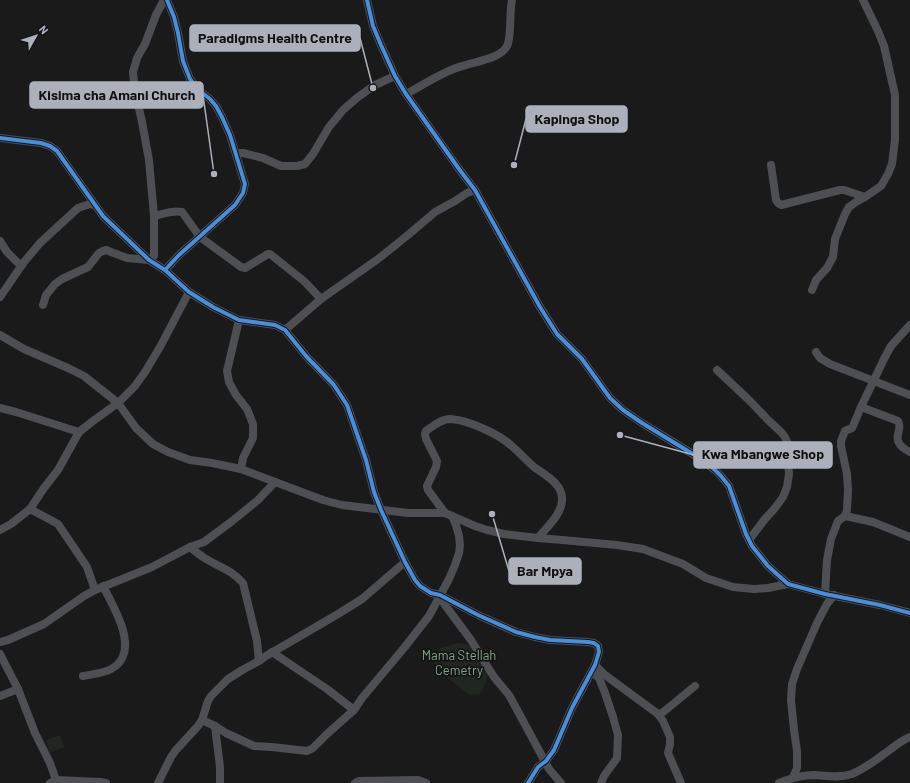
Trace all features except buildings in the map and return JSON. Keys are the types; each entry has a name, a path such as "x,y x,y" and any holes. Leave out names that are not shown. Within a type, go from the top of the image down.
{"street":[{"path":"165,0 174,17 183,61 190,79 216,106 230,135 244,184 243,193 235,205 179,255 165,270"},
{"path":"43,304 46,295 55,284 62,279 88,267 99,253 103,251 107,250 127,258 149,260 154,256 154,216 148,151 135,90 133,72 137,58 145,44 156,15 165,0"},
{"path":"367,0 373,26 395,76 406,94 475,190 540,307 558,334 582,359 610,398 623,410 649,428 705,462 721,476 729,486 752,546 768,566 788,584"},
{"path":"406,94 453,69 493,57 502,51 507,45 508,40 512,0"},
{"path":"812,290 816,280 827,268 833,257 835,239 849,207 881,186 892,164 896,140 895,96 884,46 863,0"},
{"path":"236,153 243,153 263,158 281,166 297,166 305,164 313,154 329,127 343,110 375,85 395,76"},
{"path":"0,138 27,141 50,146 57,151 102,216 149,260 165,270 189,292 213,307 239,320 275,325 285,330 306,356 334,385 347,405 381,510 405,562 420,586 431,593 440,595 478,615 516,632 550,640 594,643 598,646 599,652 594,668 572,708 554,750 546,761 538,767 528,783"},
{"path":"771,165 776,200 781,205 840,190 865,197"},
{"path":"285,330 321,299 378,259 435,212 467,193 475,190"},
{"path":"0,297 21,266 40,243 78,208 90,204 95,206"},
{"path":"154,216 178,211 182,212 200,237 241,267 245,268 270,254 305,282 321,299"},
{"path":"0,241 7,252 21,266"},
{"path":"0,530 11,524 30,509 58,470 79,432 118,404 135,386 160,347 189,292"},
{"path":"239,320 227,376 236,395 248,408 253,424 253,438 243,458 241,469"},
{"path":"825,594 826,560 831,539 838,521 845,516 847,510 847,474 841,441 845,431 852,428 873,381 891,346 910,325"},
{"path":"0,335 24,349 84,376 118,404 136,428 153,444 168,452 190,460 241,469 323,500 342,505 414,513 449,514 475,526 504,534 617,544 643,549 683,564 706,578 733,587 754,589 788,584 910,613"},
{"path":"816,352 820,358 830,364 910,395"},
{"path":"717,370 781,432 787,442 789,474 787,487 776,508 764,519 749,540"},
{"path":"861,407 898,421 900,424 898,442 903,448 910,452"},
{"path":"0,408 79,432"},
{"path":"202,720 254,746 308,751 354,710 362,698 429,616 455,565 460,545 456,525 449,514 428,490 427,486 436,467 437,461 424,434 426,431 444,420 451,419 478,427 498,436 513,446 532,466 553,481 561,493 562,500 560,509 538,538"},
{"path":"0,642 44,624 99,588 152,567 190,547 204,542 258,500 274,482"},
{"path":"30,509 58,524 99,588 112,604 122,628 125,639 124,652 120,661 114,667 98,674 82,676"},
{"path":"845,516 873,522 910,537"},
{"path":"190,547 204,558 231,571 243,584 257,641 259,661"},
{"path":"158,783 171,757 202,720 211,696 228,679 362,599 405,562"},
{"path":"440,595 445,606 472,640 494,677 509,695 549,769 561,783"},
{"path":"793,777 796,768 797,751 794,730 792,684 817,623 834,596"},
{"path":"272,652 328,689 354,710"},
{"path":"0,654 18,689 35,733 50,764 53,781 106,783"},
{"path":"594,668 606,675 658,714 670,737 668,753 681,783"},
{"path":"594,668 614,717 618,735 617,758 604,776 601,783"},
{"path":"658,714 662,713 695,686"},
{"path":"0,696 18,689"},
{"path":"215,726 220,767 220,783"},
{"path":"779,783 793,777 813,775 842,777 852,774 885,754 898,743 910,737"},
{"path":"356,783 359,781 418,780 426,783"}],"green space":[{"name":"Mama Stellah Cemetry","path":"458,643 470,645 479,657 483,668 489,673 480,694 470,695 435,666 432,657 441,648"},
{"path":"60,735 64,747 50,753 46,740"}],"cycle path":[{"path":"165,270 179,255 235,205 243,193 245,184 230,135 222,117 216,106 190,79 183,61 174,17 167,0"},
{"path":"367,0 373,26 395,76 406,94 475,190 540,307 557,334 582,359 610,398 623,410 642,423 701,459 721,476 729,486 746,534 752,546 768,566 788,584 910,613"},
{"path":"0,138 41,143 50,146 57,151 103,216 149,260 165,270 189,292 213,307 239,320 275,325 285,330 306,356 334,385 347,405 381,510 405,562 420,586 431,593 440,595 478,615 516,632 550,640 594,643 598,646 599,652 595,665 572,708 554,750 546,761 538,767 528,783"}],"place":[{"name":"Paradigms Health Centre","path":"373,88"},
{"name":"Kapinga Shop","path":"514,165"},
{"name":"Kisima cha Amani Church","path":"214,174"},
{"name":"Kwa Mbangwe Shop","path":"620,435"},
{"name":"Bar Mpya","path":"492,514"}]}
